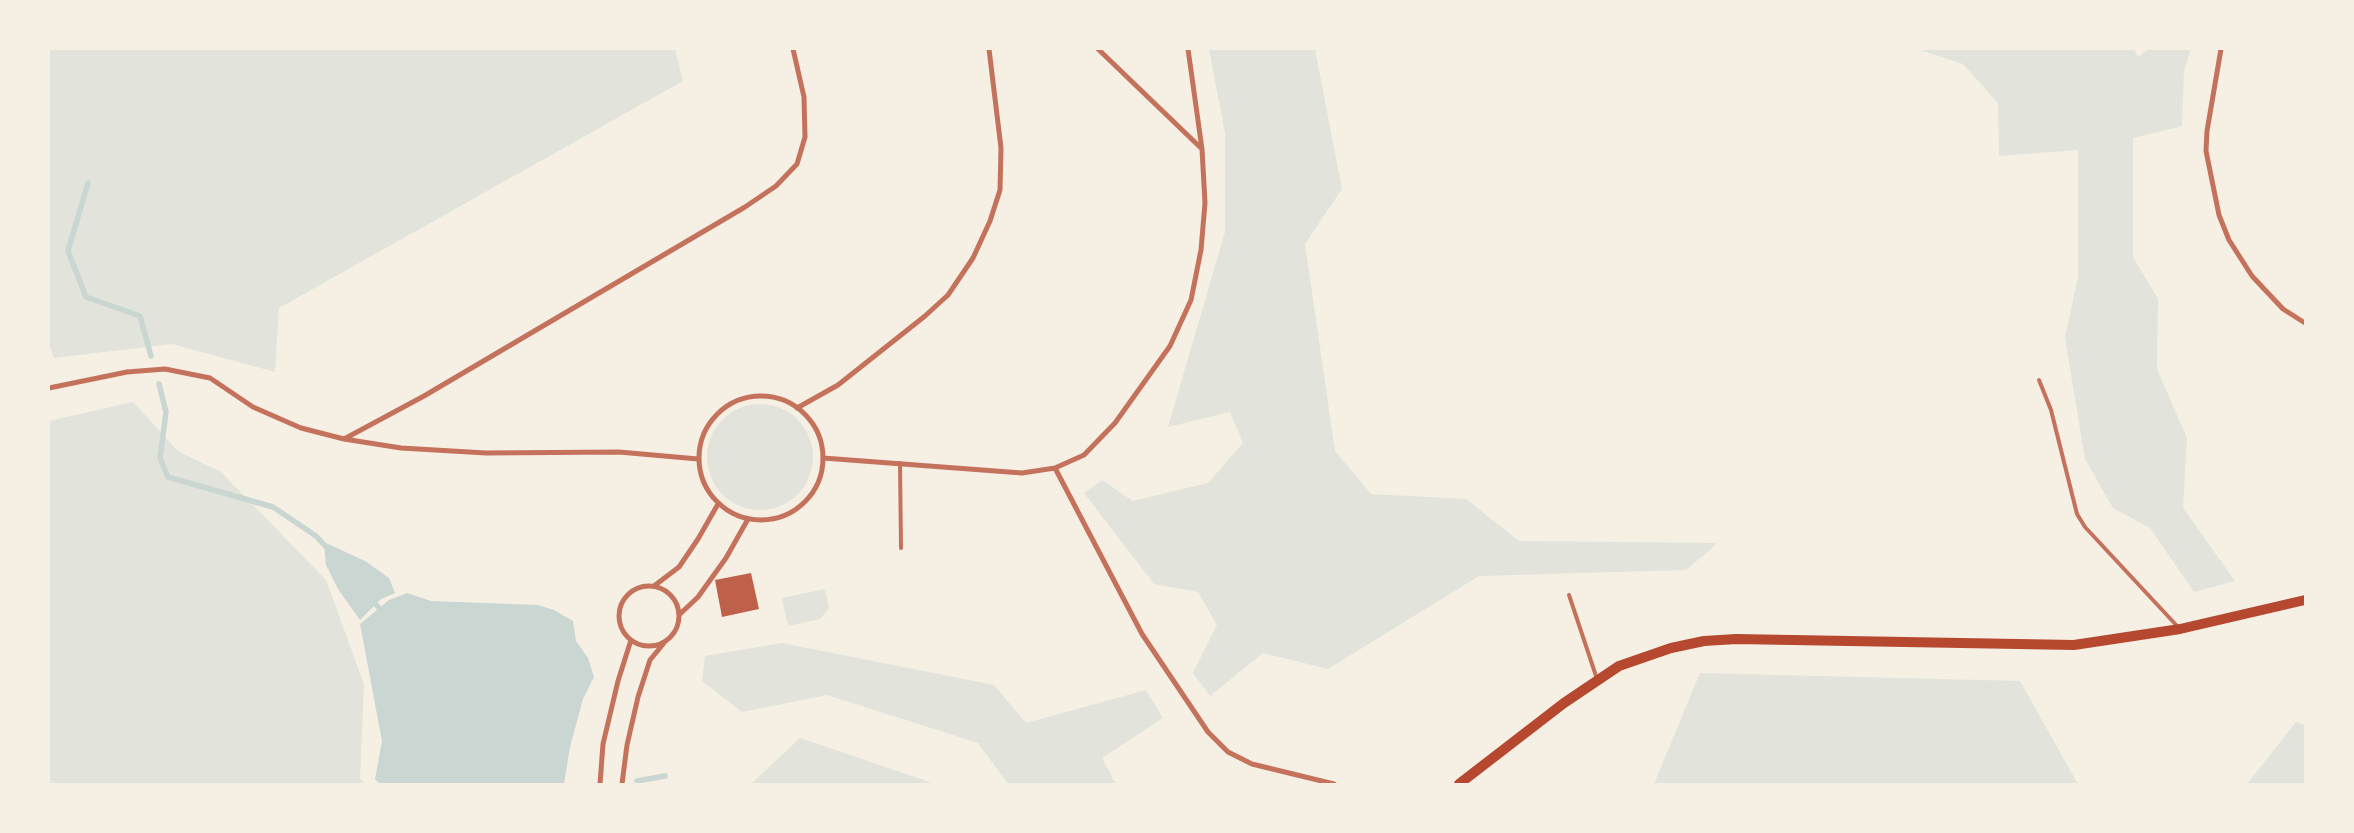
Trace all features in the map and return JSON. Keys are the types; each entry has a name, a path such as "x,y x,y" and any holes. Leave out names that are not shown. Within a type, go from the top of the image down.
{"main road":[{"path":"1460,784 1564,703 1619,666 1671,648 1704,641 1736,639 2074,645 2180,629 2305,600"}],"street":[{"path":"344,439 424,396 745,207 776,186 798,164 805,137 804,97 793,49"},
{"path":"797,408 838,385 925,316 948,295 973,258 990,222 1000,190 1002,148 989,49"},
{"path":"1098,49 1202,149"},
{"path":"823,458 1022,473 1055,468 1084,455 1115,423 1170,346 1191,300 1202,250 1205,203 1202,149 1188,49"},
{"path":"2221,49 2207,131 2206,151 2219,216 2230,240 2252,276 2283,309 2305,323"},
{"path":"49,388 127,372 165,369 210,378 261,410 300,428 344,439 401,448 476,452 619,452 698,459"},
{"path":"760,396 780,399 797,408 810,419 818,434 823,458 822,470 816,488 804,504 787,515 768,520 748,519 732,514 718,504 707,491 698,459 701,440 710,422 724,408 741,400 760,396"},
{"path":"1055,468 1142,634 1208,732 1228,752 1252,764 1334,784"},
{"path":"654,586 679,567 718,504"},
{"path":"680,614 698,597 721,565 748,519"},
{"path":"622,784 627,745 638,697 650,660 666,641 679,625 680,614 678,604 664,589 654,586 634,589 622,602 618,616 620,625 630,640 648,646 666,641"},
{"path":"600,784 603,744 630,640"}],"lane":[{"path":"2039,380 2051,410 2077,514 2085,527 2180,629"},
{"path":"900,463 901,548"},
{"path":"1570,595 1598,681"}],"shaded area":[{"path":"49,49 675,49 683,81 279,308 275,372 172,344 54,358 49,345"},
{"path":"1209,49 1315,49 1342,189 1305,244 1335,451 1371,494 1466,499 1519,541 1718,543 1686,570 1479,576 1328,669 1263,653 1210,696 1193,673 1217,625 1198,592 1154,584 1084,493 1102,480 1133,501 1208,483 1243,443 1230,412 1168,427 1225,232 1225,133"},
{"path":"1917,49 2134,49 2138,57 2148,49 2191,49 2184,70 2182,126 2133,138 2133,257 2158,299 2157,369 2187,438 2183,508 2235,581 2194,592 2150,528 2113,508 2085,459 2065,338 2078,277 2078,150 1999,156 1998,103 1963,64"},
{"path":"133,402 178,451 221,472 326,580 364,684 360,778 365,784 49,784 49,421"},
{"path":"760,404 780,408 797,420 809,437 813,457 809,477 797,494 780,506 760,510 740,506 723,494 711,477 707,457 711,437 723,420 740,408"},
{"path":"324,542 365,561 389,578 395,593 381,599 360,620 338,589 326,565"},
{"path":"825,589 829,608 820,619 788,626 782,598"},
{"path":"407,593 431,601 538,605 554,610 573,621 576,641 588,658 594,677 583,699 570,747 564,784 380,784 375,779 382,741 360,624 389,600"},
{"path":"782,643 994,685 1026,723 1146,690 1163,718 1102,758 1116,784 1008,784 978,743 827,695 742,712 702,681 705,656"},
{"path":"1700,673 2020,681 2078,784 1654,784"},
{"path":"2296,722 2305,725 2305,784 2247,784"},
{"path":"800,738 924,780 935,784 751,784"}],"building":[{"path":"751,573 759,609 722,617 715,580"}],"waterway":[{"path":"88,183 68,251 86,297 140,316 151,356"},
{"path":"159,384 166,412 160,458 168,477 273,507 316,536 328,549"},
{"path":"372,600 379,608"},
{"path":"637,781 665,776"}]}
